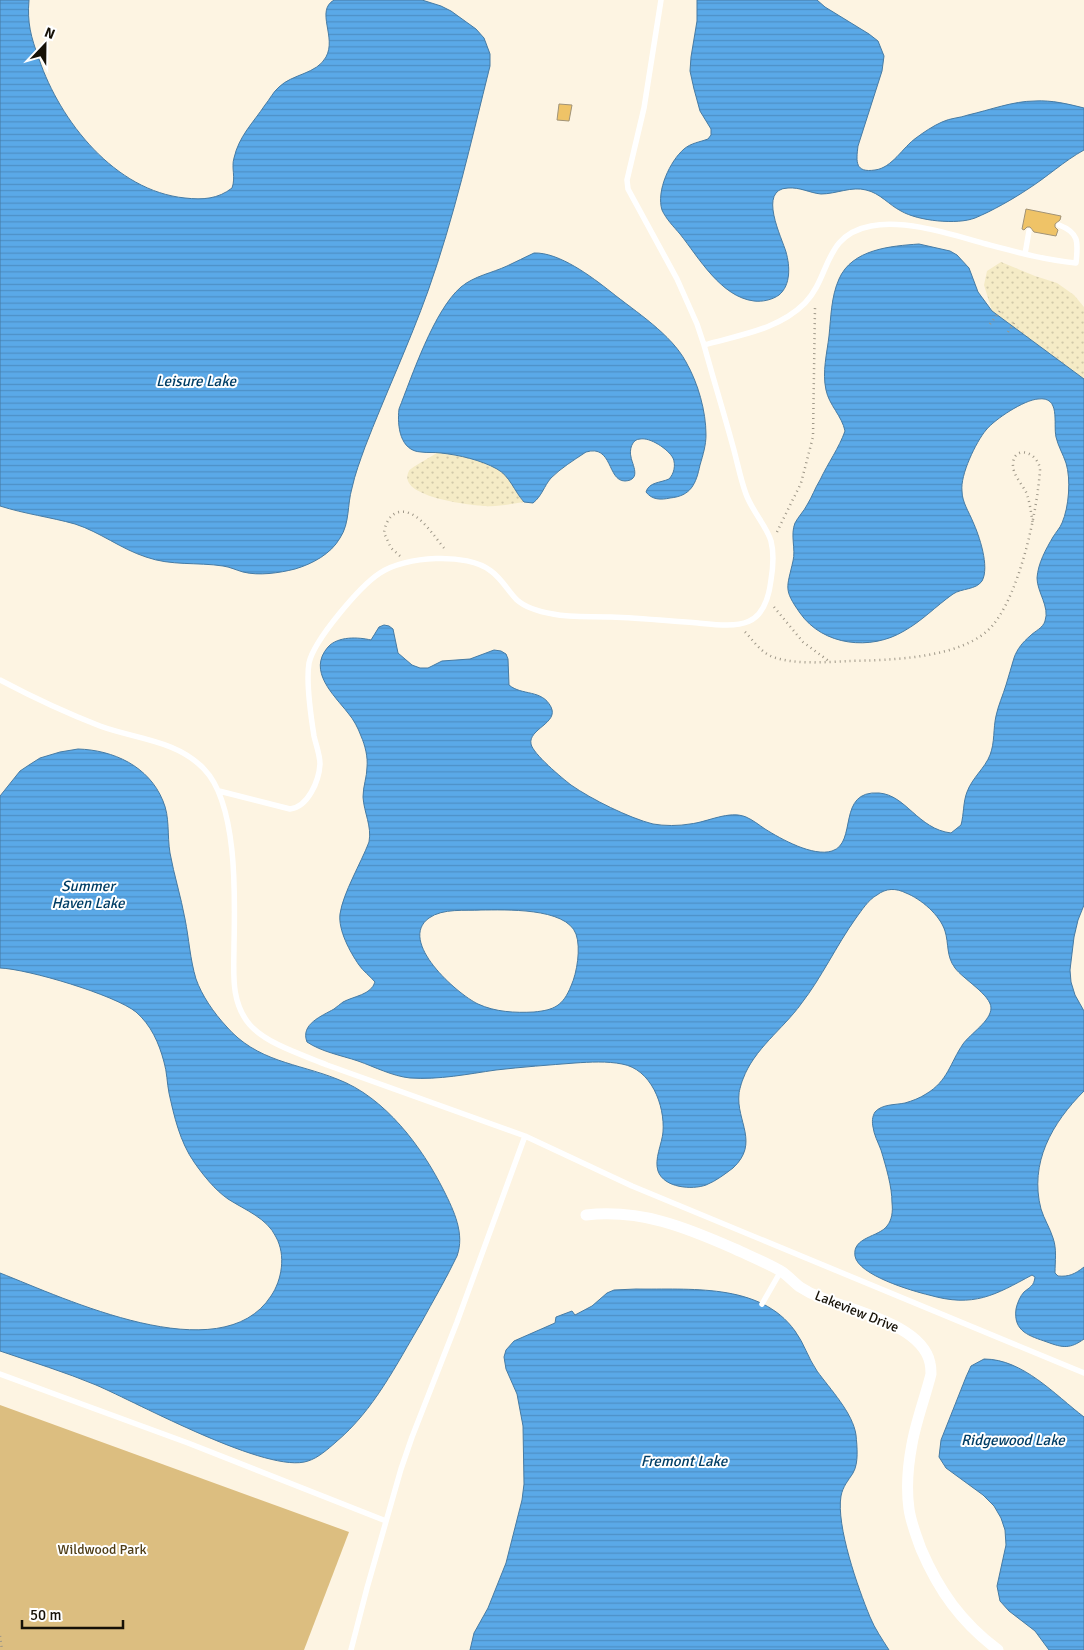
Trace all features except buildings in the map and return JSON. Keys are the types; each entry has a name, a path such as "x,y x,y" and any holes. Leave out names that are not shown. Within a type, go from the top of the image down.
{"street":[{"name":"Lakeview Drive","path":"586,1215 604,1213 638,1215 664,1221 710,1238 781,1271 801,1288 820,1297 898,1327 917,1342 926,1352 931,1374 912,1442 908,1480 909,1509 912,1526 931,1572 941,1590 965,1622 998,1650"}],"lane":[{"path":"219,791 290,809 300,806 306,800 316,781 320,761 314,736 308,675 312,655 316,645 371,579 387,568 406,563 442,558 472,562 490,570 523,605 552,614 734,625 757,617 764,610 768,600 772,564 771,542 747,496 697,324 677,279 628,189 627,180 644,108 661,0"},
{"path":"704,345 764,328 784,320 806,302 839,243 858,230 872,226 909,226 932,230 1025,254 1076,263 1077,246 1075,235 1067,228 1059,225"},
{"path":"1025,254 1029,231"},
{"path":"0,680 100,726 160,743 177,750 192,758 204,769 219,791 228,828 235,887 235,994 244,1017 251,1026 273,1041 326,1065 525,1136 632,1186 1084,1373"},
{"path":"351,1650 386,1521 412,1437 457,1322 525,1136"},
{"path":"762,1304 781,1271"},
{"path":"0,1374 197,1446 386,1521"}],"path":[{"path":"771,542 801,483 813,437 814,289"},
{"path":"990,324 1000,311"},
{"path":"1008,332 1014,323"},
{"path":"734,625 746,632 764,652 781,659 795,661 889,660 927,654 968,643 985,633 999,616 1010,595 1022,561 1032,524 1040,480 1040,464 1031,454 1025,452 1015,457 1013,463 1029,501 1032,524"},
{"path":"406,563 392,548 384,533 393,514 399,512 406,512 420,520 442,546 458,559"},
{"path":"768,600 803,642 831,662"},
{"path":"0,1636 2,1650"}],"sand":[{"path":"1001,262 1057,283 1074,295 1084,307 1084,379 992,311 984,285 987,271"},
{"path":"438,452 476,460 494,467 508,478 524,502 495,506 465,504 436,498 413,487 408,480 409,471"}],"green space":[{"name":"Wildwood Park","path":"0,1405 349,1532 304,1650 0,1650"}],"water":[{"name":"Leisure Lake","path":"0,0 29,0 29,23 32,37 48,82 76,128 94,149 114,167 136,182 159,193 192,199 216,197 232,188 234,180 233,162 239,143 273,93 284,83 311,71 322,63 329,49 326,11 334,0 422,0 451,11 476,29 484,38 490,54 490,66 446,236 421,311 359,462 350,494 347,520 343,532 332,549 314,561 295,569 262,574 243,572 223,566 165,562 137,554 93,531 75,524 0,506"},
{"path":"697,0 817,0 878,41 884,56 882,71 857,152 858,165 864,170 875,170 887,165 916,138 945,121 1027,101 1054,102 1084,108 1084,150 1016,197 988,212 967,220 938,221 917,217 901,211 876,194 861,189 821,194 792,188 779,190 774,196 773,205 777,226 786,252 788,281 783,291 773,298 754,301 742,298 731,292 712,275 670,223 662,210 661,194 669,169 674,161 687,147 708,139 711,135 711,129 700,111 690,71 697,21"},
{"path":"919,244 950,251 957,255 969,268 978,292 992,311 1084,379 1084,905 1074,937 1070,970 1075,995 1084,1011 1084,1091 1072,1103 1053,1130 1041,1160 1038,1176 1041,1209 1055,1246 1055,1273 1058,1276 1069,1275 1084,1267 1084,1339 1070,1346 1058,1345 1035,1338 1024,1332 1017,1323 1017,1305 1020,1298 1034,1282 1035,1277 1032,1275 995,1294 972,1300 945,1299 911,1290 875,1276 858,1263 855,1256 855,1250 862,1241 883,1230 889,1224 892,1212 892,1197 888,1176 874,1133 873,1118 875,1112 885,1106 916,1099 933,1089 944,1077 966,1040 988,1018 991,1008 986,998 952,963 945,931 939,919 924,903 902,891 891,889 884,891 868,902 809,994 754,1058 743,1079 739,1093 739,1104 746,1141 745,1150 741,1159 733,1168 713,1182 700,1187 679,1186 661,1177 657,1162 663,1132 662,1111 659,1100 648,1081 632,1067 616,1063 587,1062 443,1077 410,1078 331,1053 307,1042 306,1036 309,1025 313,1021 343,1002 370,990 375,982 352,954 345,941 340,920 348,888 370,836 363,797 367,771 367,755 357,727 330,691 321,674 320,665 322,656 332,643 348,638 371,640 379,627 384,625 393,629 398,653 412,665 420,668 428,668 442,661 470,659 494,650 506,654 508,659 509,685 520,691 537,695 547,701 551,707 551,717 531,739 531,744 537,754 571,785 610,808 643,821 657,825 681,825 739,815 749,818 797,846 816,852 824,852 832,851 840,846 852,808 857,800 866,794 879,793 897,800 921,819 940,830 951,833 961,825 967,792 988,760 992,750 997,712 1015,655 1023,643 1041,628 1045,621 1046,610 1038,583 1038,572 1045,551 1061,525 1068,501 1069,485 1068,470 1056,437 1053,406 1045,399 1038,399 1018,406 986,430 970,459 962,484 962,495 983,551 985,568 982,581 979,584 953,594 904,631 891,637 863,643 848,642 821,633 800,613 791,599 788,588 794,556 793,532 795,523 809,502 845,431 828,395 824,376 836,286 845,269 863,255 885,248","holes":["491,910 533,912 560,919 570,925 576,934 577,940 577,968 568,993 557,1006 534,1012 505,1011 485,1007 457,990 434,966 425,953 420,940 421,928 429,918 447,911"]},
{"path":"534,253 544,254 564,261 594,279 662,333 686,362 700,397 705,416 706,435 697,478 688,492 677,497 660,499 651,497 646,492 650,486 671,477 674,464 671,455 663,448 654,442 644,439 637,439 632,445 630,454 635,475 630,480 619,479 601,453 595,451 586,452 563,467 551,478 533,503 524,502 509,480 491,466 455,455 414,451 404,442 400,430 399,409 425,344 451,297 466,283 477,277 507,266"},
{"name":"Summer Haven Lake","path":"78,749 104,753 128,762 149,778 157,789 167,813 170,853 194,972 202,992 217,1016 238,1038 264,1054 337,1079 371,1098 400,1125 425,1157 455,1215 460,1239 457,1256 393,1371 362,1416 350,1429 323,1453 308,1461 289,1462 264,1458 235,1448 171,1421 96,1385 0,1351 0,1273 101,1312 141,1323 180,1329 217,1328 248,1318 271,1296 280,1275 281,1252 272,1230 261,1220 218,1191 201,1172 189,1154 175,1120 160,1048 154,1035 141,1017 125,1005 71,984 13,969 0,968 0,796 20,771 40,758"},
{"name":"Fremont Lake","path":"614,1290 700,1290 743,1296 763,1304 780,1315 795,1331 817,1371 846,1410 854,1427 857,1459 855,1469 844,1486 841,1496 842,1523 849,1557 865,1605 874,1626 889,1650 470,1650 474,1633 488,1608 506,1563 522,1500 524,1484 523,1426 517,1394 506,1369 504,1357 506,1350 514,1341 555,1323 556,1317 572,1311 575,1315 592,1306 607,1293"},
{"name":"Ridgewood Lake","path":"984,1359 1012,1365 1025,1372 1050,1389 1084,1417 1084,1650 1049,1650 1035,1631 1009,1611 1000,1601 997,1586 1006,1545 1005,1530 1001,1518 994,1506 983,1495 946,1468 939,1457 941,1440 971,1366"}]}
